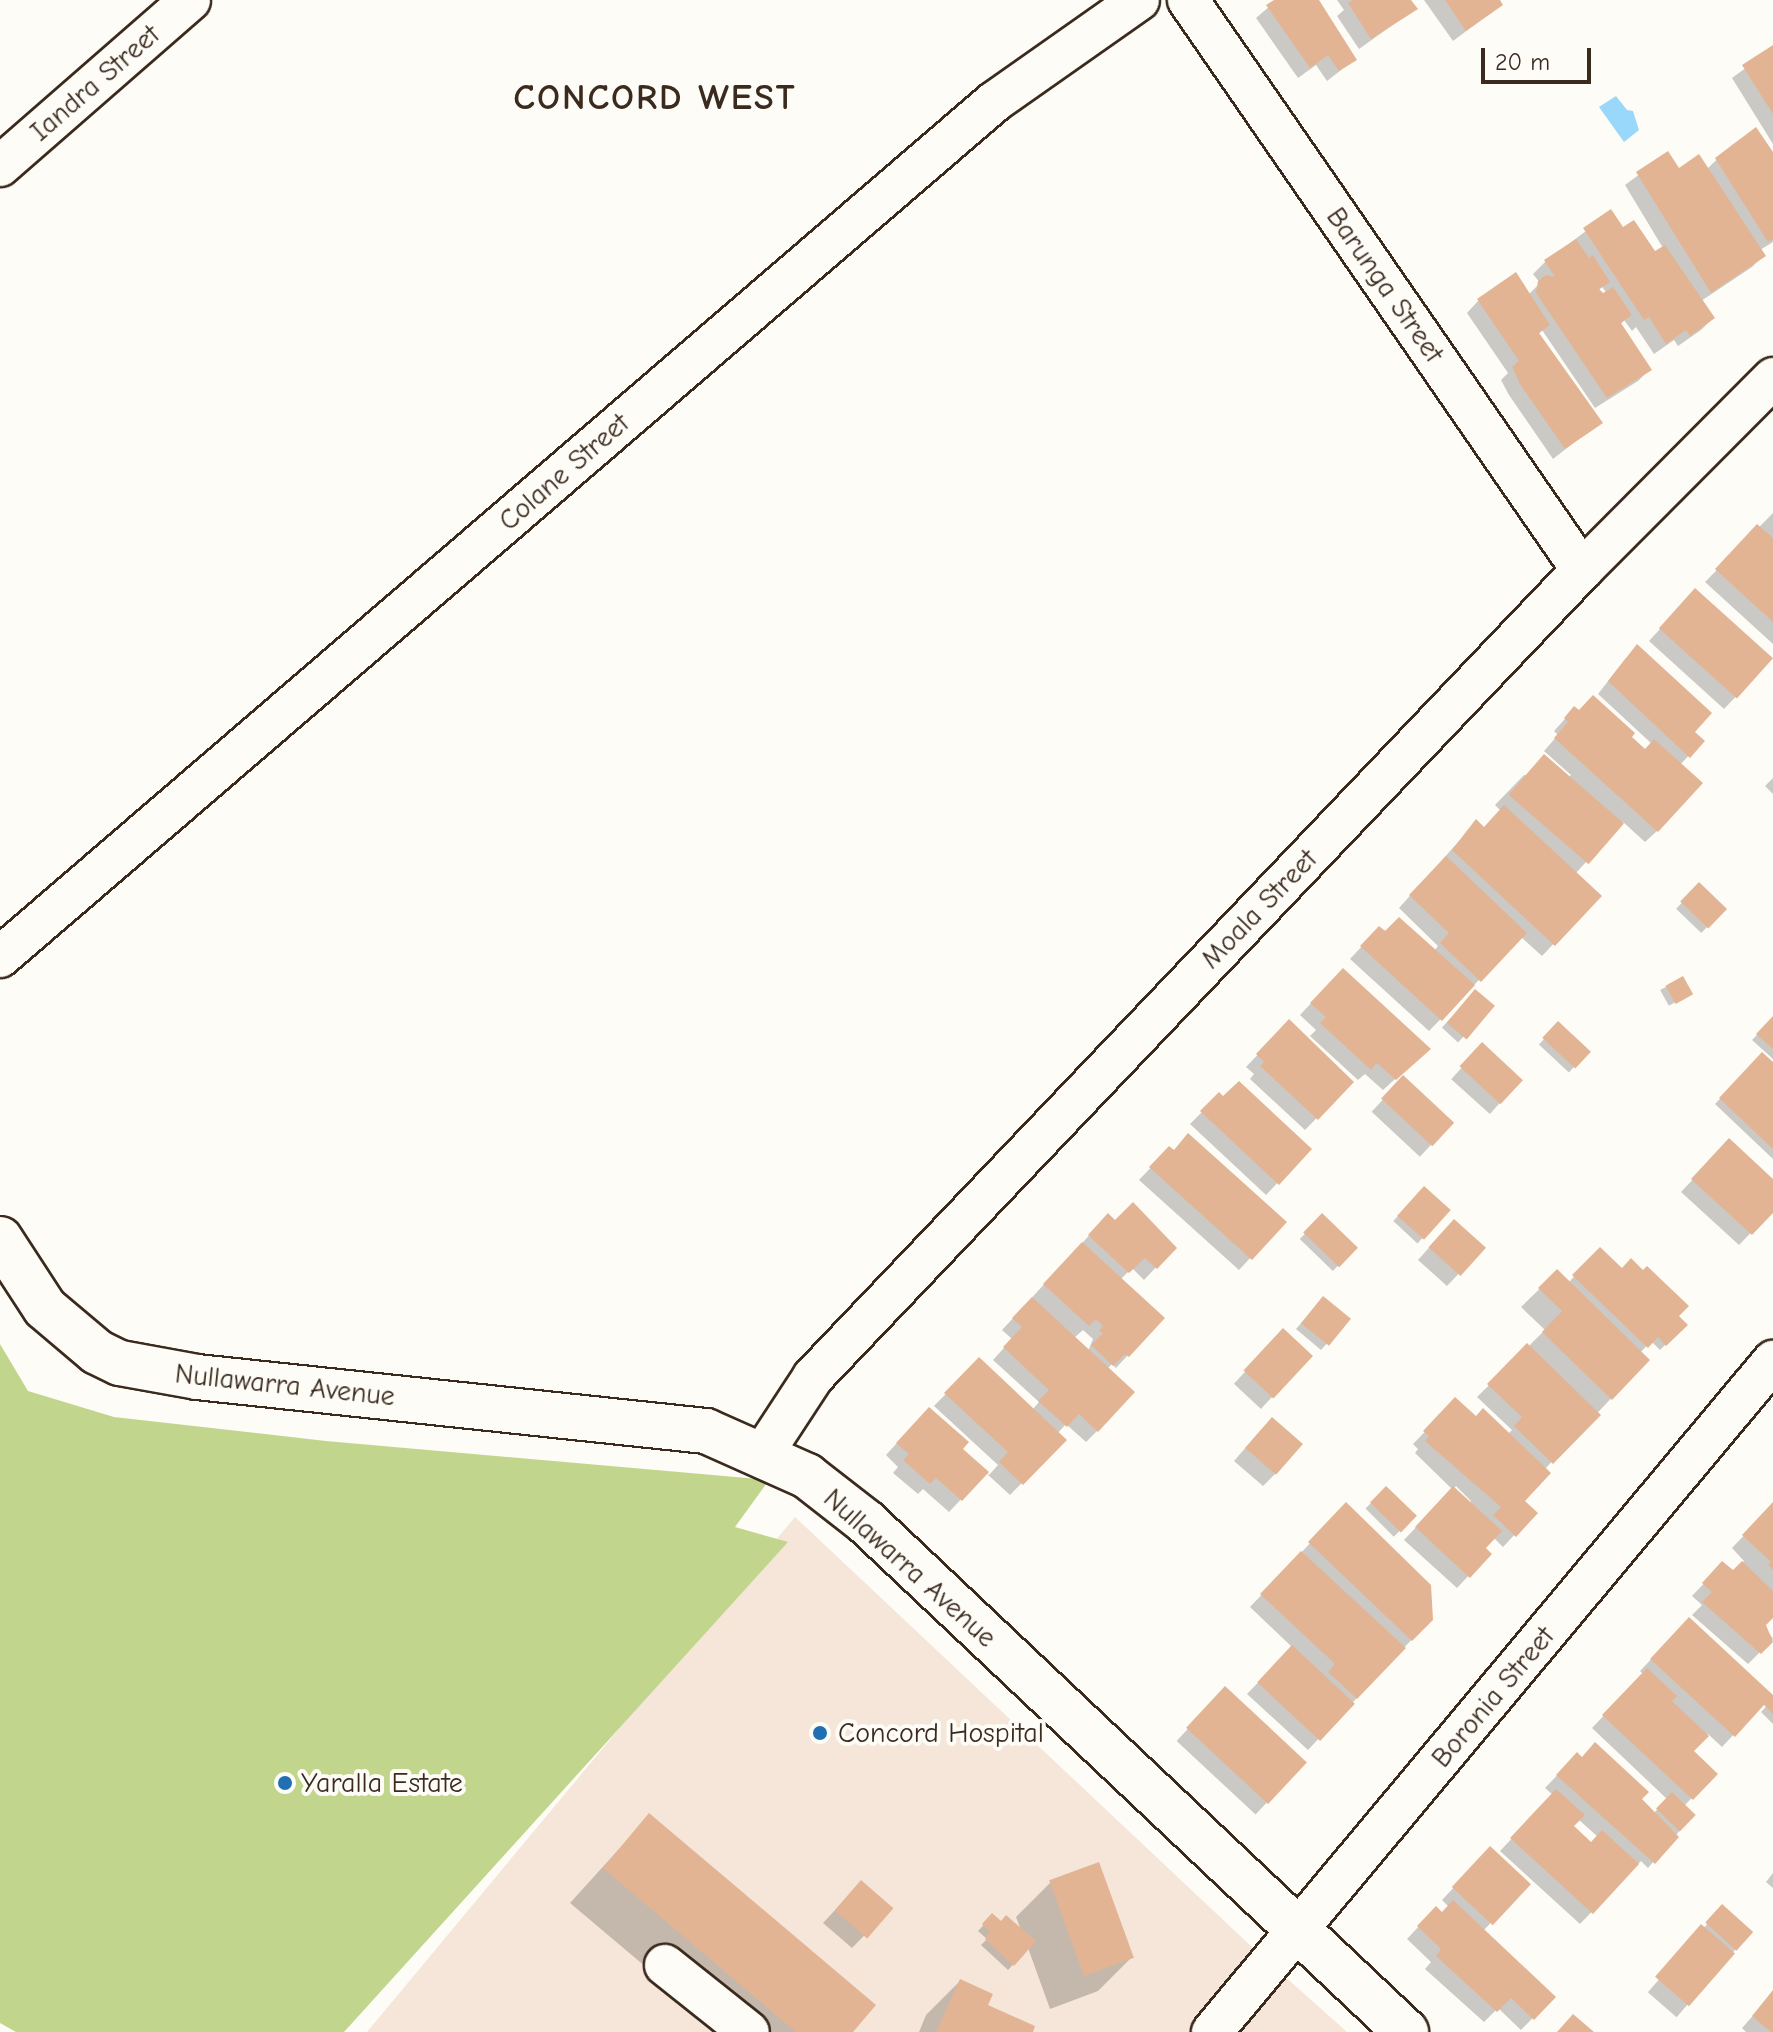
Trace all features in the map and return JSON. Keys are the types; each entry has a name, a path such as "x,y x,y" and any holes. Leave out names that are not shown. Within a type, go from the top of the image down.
{"main road":[{"name":"Nullawarra Avenue","path":"0,1239 45,1308 97,1352 120,1363 197,1377 706,1431 807,1476 866,1522 1406,2032"}],"street":[{"name":"Iandra Street","path":"0,166 190,0"},
{"name":"Colane Street","path":"0,957 994,102 1139,0"},
{"name":"Barunga Street","path":"1188,0 1582,570"},
{"name":"Moala Street","path":"762,1455 813,1377 1582,570 1773,378"},
{"name":"Boronia Street","path":"1212,2032 1773,1361"},
{"path":"665,1965 749,2032"}],"shaded area":[{"name":"Concord Hospital","path":"795,1517 1253,1948 1347,2032 367,2032"}],"green space":[{"name":"Yaralla Estate","path":"0,1344 28,1391 114,1417 326,1441 769,1480 735,1527 788,1542 344,2032 16,2032 0,2023"}],"water":[{"path":"1616,96 1627,110 1633,111 1639,130 1624,142 1599,107"}],"building":[{"path":"1274,0 1319,0 1357,60 1339,71 1328,55 1310,68 1266,5"},
{"path":"1353,0 1411,0 1418,9 1371,39 1348,3"},
{"path":"1445,0 1500,0 1503,5 1466,31"},
{"path":"1773,45 1773,114 1742,65"},
{"path":"1756,127 1773,152 1773,239 1768,242 1715,158"},
{"path":"1668,151 1679,168 1699,154 1766,256 1711,293 1636,172"},
{"path":"1611,209 1623,227 1634,220 1655,251 1665,245 1715,318 1690,336 1686,330 1666,344 1649,317 1644,320 1583,228"},
{"path":"1576,239 1589,258 1593,255 1610,282 1599,289 1603,293 1613,287 1632,315 1621,323 1652,370 1607,398 1536,293 1538,281 1546,275 1555,277 1544,260"},
{"path":"1516,272 1550,325 1539,333 1603,423 1565,449 1520,384 1512,367 1519,361 1477,299"},
{"path":"1757,524 1773,538 1773,622 1715,569"},
{"path":"1695,588 1773,658 1737,698 1659,628"},
{"path":"1637,644 1712,713 1695,732 1705,741 1690,758 1608,681"},
{"path":"1593,695 1635,733 1632,737 1645,749 1654,739 1703,783 1658,832 1554,738 1568,722 1564,718 1574,706 1579,710"},
{"path":"1544,754 1624,824 1589,864 1509,795"},
{"path":"1504,805 1602,896 1555,946 1452,850 1476,819 1484,827"},
{"path":"1446,856 1527,933 1481,982 1440,943 1449,933 1409,895"},
{"path":"1699,882 1727,909 1708,929 1680,901"},
{"path":"1399,917 1475,985 1442,1021 1360,946 1379,926 1385,931"},
{"path":"1343,968 1431,1049 1396,1080 1377,1063 1371,1070 1320,1023 1326,1017 1310,1003"},
{"path":"1683,976 1693,994 1676,1004 1666,986"},
{"path":"1475,989 1495,1006 1467,1039 1447,1023"},
{"path":"1773,1016 1773,1049 1756,1034"},
{"path":"1289,1019 1354,1082 1318,1120 1260,1066 1264,1062 1256,1054"},
{"path":"1558,1021 1591,1052 1575,1069 1542,1038"},
{"path":"1482,1042 1523,1080 1500,1104 1459,1066"},
{"path":"1762,1052 1773,1062 1773,1149 1719,1098"},
{"path":"1403,1075 1454,1123 1432,1146 1381,1098"},
{"path":"1239,1081 1312,1149 1279,1185 1200,1111 1219,1092 1223,1096"},
{"path":"1188,1133 1287,1222 1252,1260 1149,1167 1169,1146 1174,1150"},
{"path":"1729,1138 1773,1179 1773,1213 1752,1235 1691,1179"},
{"path":"1424,1186 1451,1210 1424,1240 1397,1216"},
{"path":"1133,1202 1177,1248 1157,1269 1145,1258 1129,1273 1088,1235 1108,1213 1115,1220"},
{"path":"1322,1213 1358,1248 1339,1267 1303,1232"},
{"path":"1454,1219 1486,1248 1461,1276 1429,1247"},
{"path":"1082,1242 1165,1318 1129,1357 1125,1354 1113,1366 1091,1345 1103,1333 1099,1331 1103,1326 1096,1319 1089,1326 1043,1284"},
{"path":"1600,1247 1622,1268 1631,1258 1643,1270 1647,1266 1689,1306 1679,1316 1688,1325 1666,1346 1658,1337 1648,1348 1572,1275"},
{"path":"1557,1269 1650,1360 1612,1400 1542,1332 1562,1311 1538,1288"},
{"path":"1323,1296 1351,1319 1329,1346 1301,1323"},
{"path":"1032,1297 1135,1392 1098,1432 1079,1414 1067,1427 1038,1401 1049,1390 1003,1347 1022,1327 1012,1318"},
{"path":"1283,1328 1313,1356 1273,1398 1243,1370"},
{"path":"1527,1343 1601,1415 1553,1464 1514,1426 1522,1417 1487,1384"},
{"path":"979,1357 1067,1440 1023,1485 999,1462 1008,1452 944,1393"},
{"path":"1455,1397 1476,1416 1483,1408 1551,1473 1525,1501 1538,1513 1516,1537 1493,1515 1501,1507 1425,1441 1429,1436 1423,1431"},
{"path":"929,1407 969,1442 963,1449 989,1472 962,1501 936,1478 930,1484 903,1460 909,1454 896,1443"},
{"path":"1272,1417 1303,1444 1276,1475 1245,1448"},
{"path":"1386,1486 1417,1516 1401,1532 1370,1503"},
{"path":"1453,1486 1502,1531 1486,1548 1492,1554 1470,1578 1415,1527"},
{"path":"1346,1502 1431,1585 1433,1620 1412,1641 1308,1542"},
{"path":"1773,1502 1773,1570 1768,1565 1771,1562 1742,1535"},
{"path":"1301,1551 1406,1648 1357,1699 1328,1672 1335,1664 1260,1594"},
{"path":"1722,1561 1733,1570 1742,1561 1773,1591 1773,1618 1766,1625 1773,1642 1761,1654 1702,1602 1712,1592 1702,1583"},
{"path":"1689,1617 1773,1695 1773,1714 1764,1705 1735,1737 1650,1659"},
{"path":"1292,1645 1355,1704 1320,1741 1257,1682"},
{"path":"1647,1668 1677,1696 1672,1701 1709,1736 1694,1751 1718,1774 1693,1800 1602,1715"},
{"path":"1225,1686 1307,1762 1268,1804 1186,1728"},
{"path":"1595,1742 1649,1792 1642,1799 1679,1837 1655,1864 1556,1775 1577,1752 1582,1757"},
{"path":"1556,1789 1585,1815 1574,1826 1591,1842 1602,1830 1639,1864 1593,1914 1510,1838"},
{"path":"1672,1792 1696,1815 1680,1831 1656,1809"},
{"path":"649,1813 876,2005 853,2032 796,2032 603,1868"},
{"path":"1490,1846 1531,1884 1493,1925 1452,1887"},
{"path":"1099,1862 1134,1958 1084,1976 1049,1880"},
{"path":"861,1880 893,1908 867,1938 835,1910"},
{"path":"1453,1900 1556,1997 1534,2020 1511,1998 1497,2012 1436,1956 1441,1949 1417,1926 1436,1906 1442,1912"},
{"path":"1722,1904 1753,1932 1736,1951 1705,1923"},
{"path":"992,1913 1001,1921 1006,1915 1036,1941 1014,1966 985,1939 990,1932 982,1924"},
{"path":"1701,1924 1735,1954 1689,2006 1655,1977"},
{"path":"960,1979 993,1994 988,2005 1035,2026 1033,2032 936,2032"},
{"path":"1773,1990 1773,2032 1771,2032 1752,2016"},
{"path":"1573,2014 1594,2032 1557,2032"}],"place":[{"name":"Concord Hospital","path":"820,1733"},
{"name":"Yaralla Estate","path":"285,1783"}],"district":[{"name":"CONCORD WEST","path":"655,98"}]}
